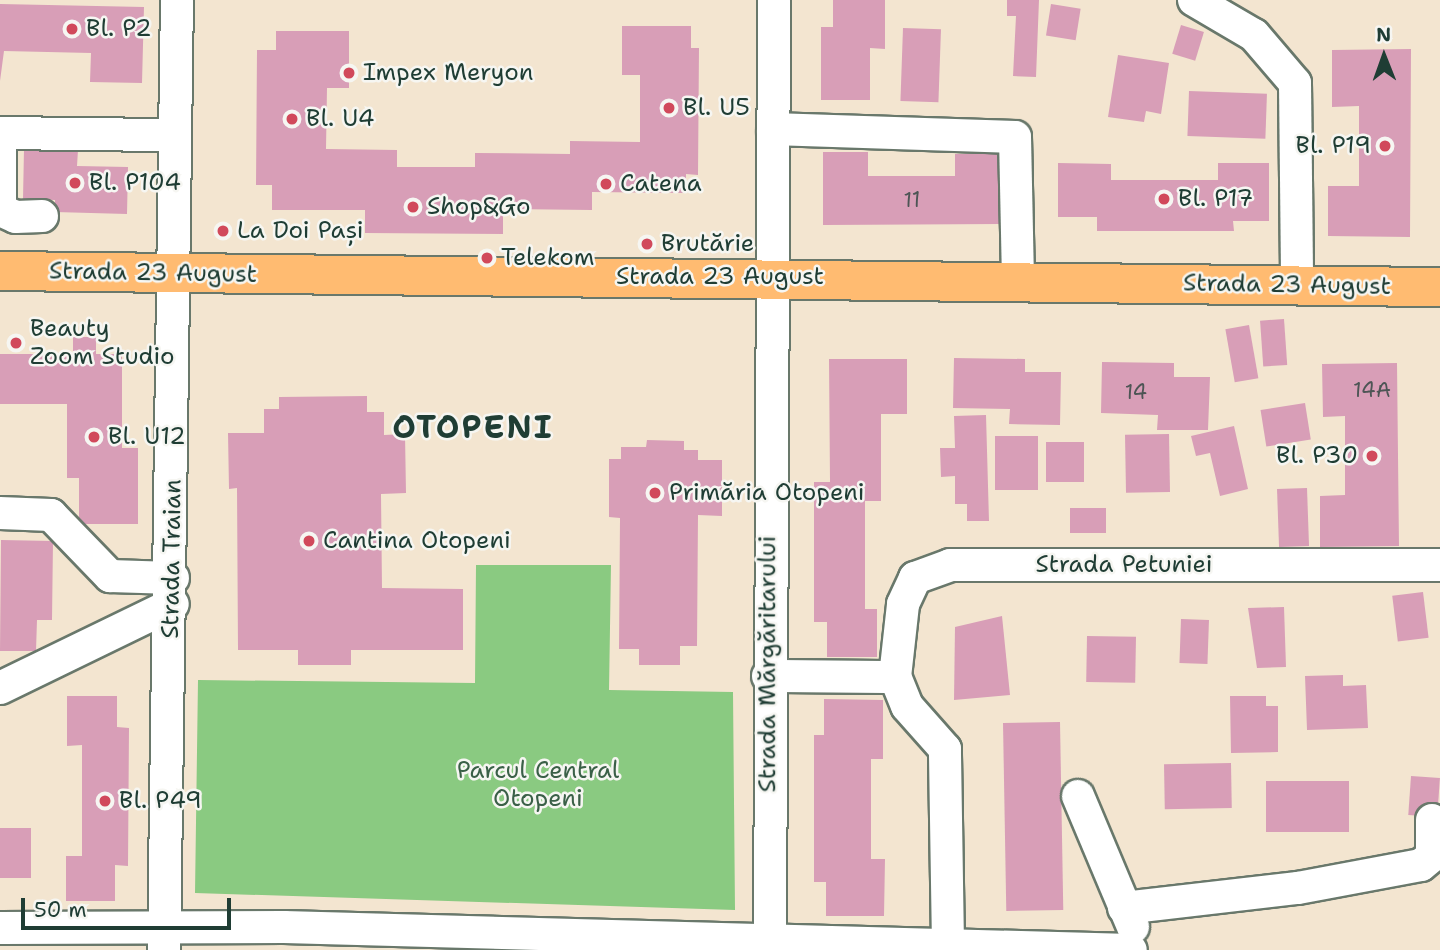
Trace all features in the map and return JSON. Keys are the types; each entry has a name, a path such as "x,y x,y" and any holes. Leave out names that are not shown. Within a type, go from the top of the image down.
{"main road":[{"name":"Strada 23 August","path":"0,271 1440,287"}],"street":[{"name":"Strada Traian","path":"164,939 173,591 173,274 177,0"},
{"name":"Strada Mărgăritarului","path":"770,946 768,676 774,0"},
{"path":"1194,0 1254,35 1295,83 1297,284"},
{"path":"773,130 1015,137 1018,281"},
{"path":"42,216 16,217 0,210 0,135 175,135"},
{"path":"0,513 51,514 110,576 173,591"},
{"name":"Strada Petuniei","path":"895,677 907,591 936,566 1440,565"},
{"path":"0,688 173,591"},
{"path":"768,676 895,677 907,706 945,749 948,946"},
{"path":"1079,796 1124,908 1145,950"},
{"path":"1124,908 1298,888 1421,865 1432,856 1432,820"},
{"path":"0,928 164,939 1131,950"}],"green space":[{"name":"Parcul Central Otopeni","path":"476,565 611,565 609,690 733,692 735,910 195,893 198,680 475,683"}],"building":[{"path":"833,0 885,0 885,49 870,48 870,100 821,100 821,27 833,27"},
{"path":"1007,0 1039,0 1036,77 1013,76 1016,16 1007,16"},
{"name":"Bl. P2","path":"0,4 144,7 142,83 90,82 91,53 4,51 0,81"},
{"path":"1051,4 1081,9 1076,40 1046,36"},
{"path":"1181,25 1204,32 1195,61 1172,54"},
{"name":"Bl. U4","path":"622,26 691,26 691,48 699,48 698,175 686,174 686,193 592,192 592,210 503,209 503,234 365,233 365,210 272,210 272,185 256,185 257,50 276,50 276,31 349,31 349,88 327,88 326,149 397,150 397,167 475,167 475,153 570,154 570,141 640,142 640,75 622,75"},
{"path":"903,28 941,29 938,102 900,101"},
{"name":"Bl. P19","path":"1411,49 1410,237 1328,236 1328,186 1359,186 1359,106 1332,107 1332,50"},
{"path":"1118,55 1169,63 1161,114 1146,111 1144,122 1108,117"},
{"path":"1189,91 1267,94 1265,139 1187,136"},
{"name":"Bl. P104","path":"24,149 78,150 77,166 128,167 127,214 55,212 55,200 23,199"},
{"path":"823,152 868,152 868,176 955,176 955,154 1001,154 1001,224 823,225"},
{"name":"Bl. P17","path":"1058,163 1111,164 1111,180 1218,180 1218,163 1269,163 1269,221 1233,221 1234,231 1097,231 1097,217 1058,217"},
{"path":"1284,319 1287,365 1263,367 1260,321"},
{"path":"1249,325 1258,378 1235,382 1225,329"},
{"name":"Bl. U12","path":"73,337 96,337 96,354 122,354 122,448 138,448 138,524 79,524 79,478 67,478 67,404 0,404 0,354 73,354"},
{"path":"954,358 1025,359 1025,372 1061,372 1060,425 1009,424 1010,409 953,408"},
{"path":"829,359 907,359 907,414 881,414 881,501 865,501 865,609 877,609 877,657 827,657 827,622 814,622 814,482 830,482"},
{"path":"1102,362 1174,363 1174,377 1210,377 1208,430 1157,430 1158,415 1101,413"},
{"name":"Bl. P30","path":"1397,363 1399,546 1320,547 1320,496 1345,495 1345,416 1323,417 1322,364"},
{"name":"Cantina Otopeni","path":"367,396 367,412 384,412 384,435 405,434 406,493 381,494 382,588 463,589 463,650 351,650 351,665 298,665 298,650 238,650 237,488 229,489 228,433 264,433 264,409 279,409 279,397"},
{"path":"1305,403 1311,440 1266,447 1261,410"},
{"path":"986,415 989,521 967,521 967,504 955,504 955,476 941,477 940,448 955,448 954,416"},
{"path":"1234,426 1248,489 1220,496 1210,453 1196,456 1191,436"},
{"path":"1169,434 1170,492 1126,493 1125,435"},
{"path":"995,436 1038,436 1038,490 995,490"},
{"path":"647,440 684,441 684,450 698,450 698,460 722,460 722,516 698,515 697,646 680,646 680,665 639,665 639,649 619,649 620,518 609,517 609,459 621,459 621,447 646,447"},
{"path":"1046,442 1084,442 1084,482 1046,482"},
{"path":"1307,488 1309,546 1279,547 1277,489"},
{"path":"1070,508 1106,508 1106,533 1070,533"},
{"path":"1,540 53,541 52,620 37,620 36,651 0,651"},
{"path":"1423,592 1429,638 1398,641 1392,596"},
{"path":"1284,607 1286,667 1257,668 1248,608"},
{"path":"1002,616 1010,695 954,700 955,627"},
{"path":"1181,619 1209,620 1207,664 1179,663"},
{"path":"1087,636 1136,637 1135,683 1086,682"},
{"path":"1343,675 1343,686 1366,685 1368,728 1307,730 1305,676"},
{"name":"Bl. P49","path":"67,696 117,696 117,727 129,728 128,866 115,865 115,901 66,901 66,856 82,856 82,745 67,746"},
{"path":"1230,696 1266,696 1266,706 1278,706 1278,752 1231,753"},
{"path":"824,699 883,700 883,759 871,759 871,859 885,859 884,916 826,916 826,882 814,882 814,735 824,735"},
{"path":"1060,722 1063,910 1006,911 1003,723"},
{"path":"1231,763 1232,808 1165,809 1164,764"},
{"path":"1411,776 1440,778 1437,817 1408,815"},
{"path":"1266,781 1349,781 1349,832 1266,832"},
{"path":"0,828 31,828 31,878 0,878"}],"place":[{"name":"Bl. P2","path":"72,29"},
{"name":"Impex Meryon","path":"349,73"},
{"name":"Bl. U5","path":"669,108"},
{"name":"Bl. U4","path":"292,119"},
{"name":"Bl. P19","path":"1385,146"},
{"name":"Bl. P104","path":"75,183"},
{"name":"Catena","path":"606,184"},
{"name":"Bl. P17","path":"1164,199"},
{"name":"Shop&Go","path":"413,207"},
{"name":"La Doi Pași","path":"223,231"},
{"name":"Brutărie","path":"647,244"},
{"name":"Telekom","path":"487,258"},
{"name":"Beauty Zoom Studio","path":"16,343"},
{"name":"Bl. U12","path":"94,437"},
{"name":"Bl. P30","path":"1372,456"},
{"name":"Primăria Otopeni","path":"655,493"},
{"name":"Cantina Otopeni","path":"309,541"},
{"name":"Bl. P49","path":"105,801"}],"district":[{"name":"OTOPENI","path":"473,427"}]}
